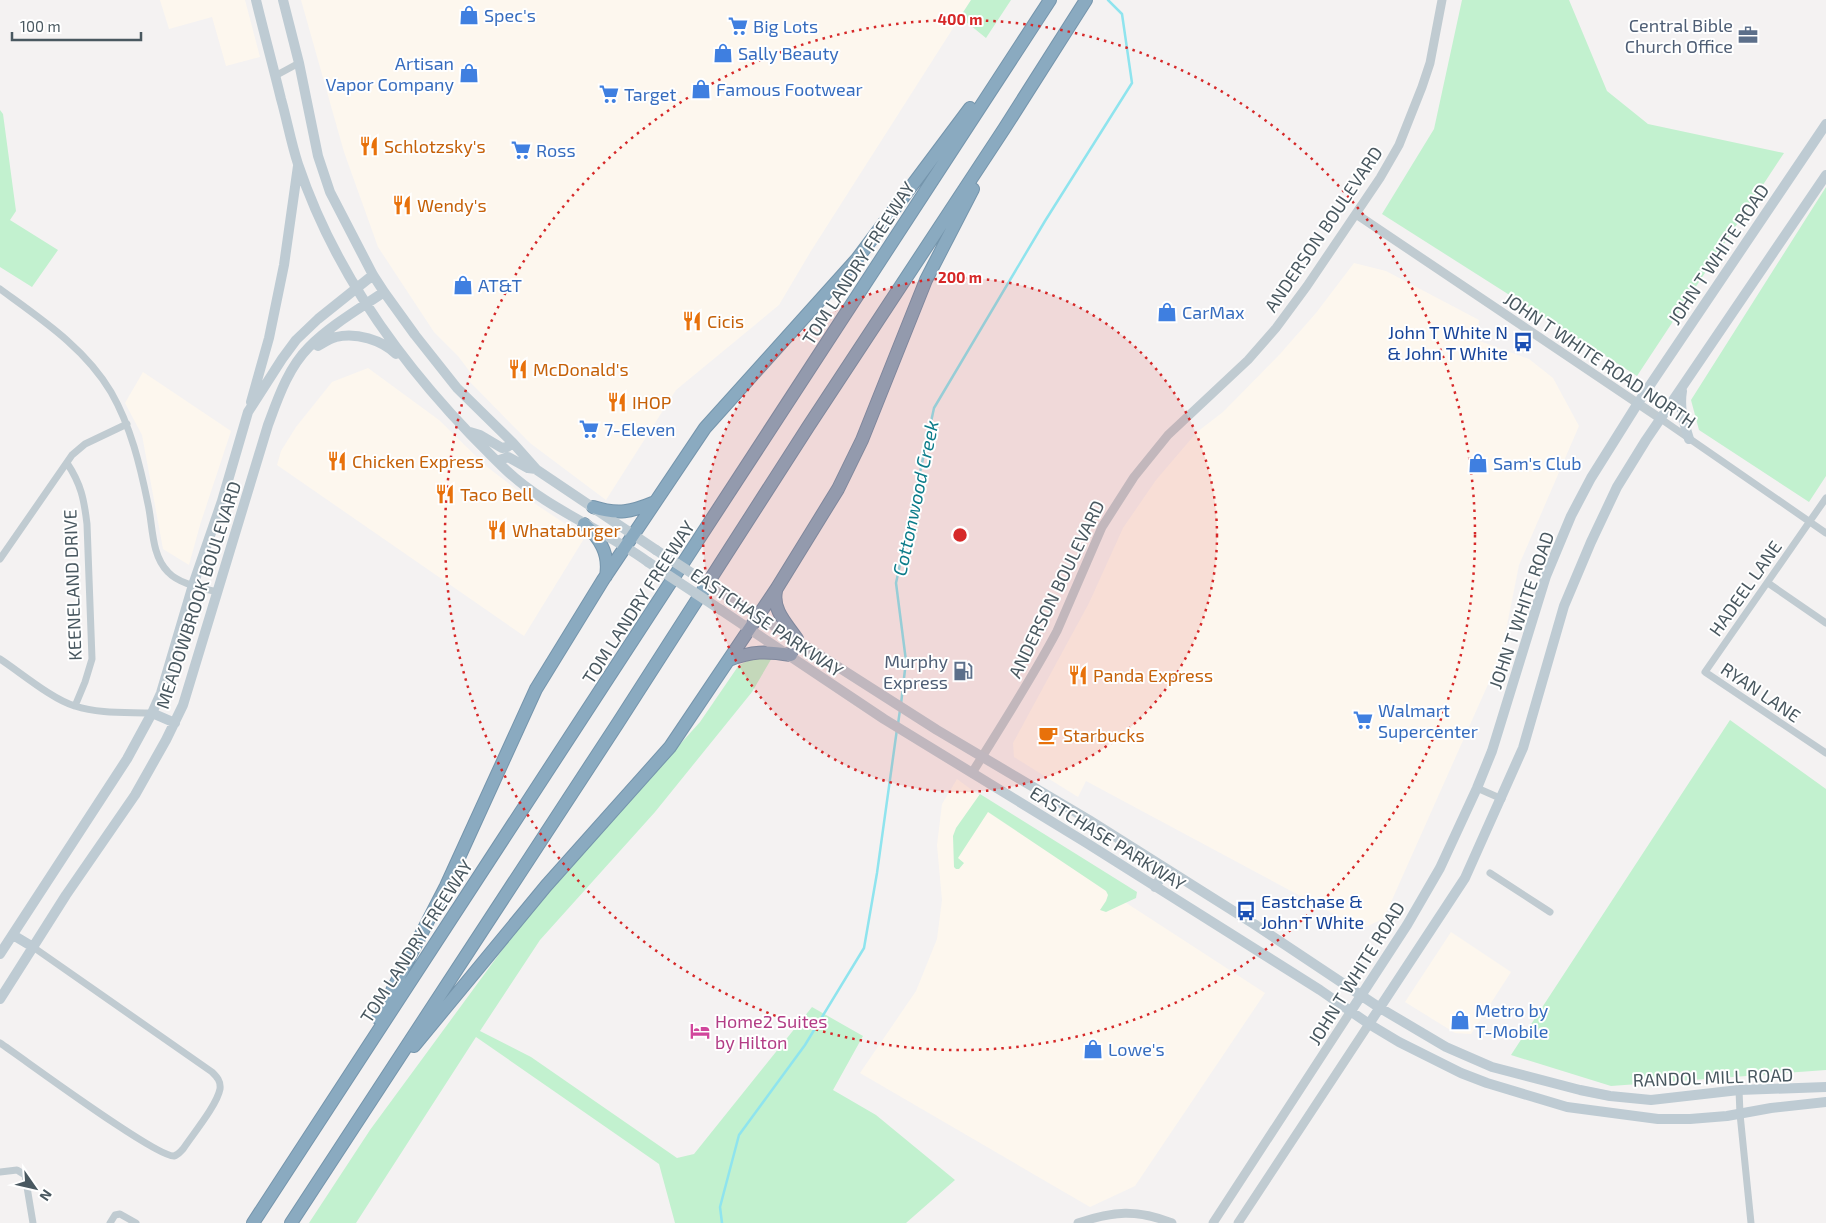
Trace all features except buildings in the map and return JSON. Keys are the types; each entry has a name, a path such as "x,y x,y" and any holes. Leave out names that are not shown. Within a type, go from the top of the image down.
{"highway":[{"path":"349,1075 446,886 536,689 633,535 705,428 857,258 941,149 1031,19 1049,2"},
{"name":"TOM LANDRY FREEWAY","path":"253,1223 1049,2"},
{"path":"291,1223 1004,129 1082,5"},
{"path":"374,1094 546,886 670,747 777,588 838,489 862,440 926,280 1004,129"},
{"path":"592,507 608,512 624,513 655,502"},
{"path":"584,524 594,533 605,553 608,566 606,577"},
{"path":"777,588 774,601 783,620 797,639"},
{"path":"729,660 765,651 790,656"}],"main road":[{"name":"EASTCHASE PARKWAY","path":"256,0 298,165 327,235 355,288 409,366 506,471 530,490 584,524 626,546 858,702 1320,990 1369,1024"},
{"name":"EASTCHASE PARKWAY","path":"283,0 299,63 318,156 330,192 373,276 415,335 457,388 513,443 537,470 758,616 911,713 1089,820 1266,931 1380,1008"},
{"name":"JOHN T WHITE ROAD","path":"1351,1012 1407,925 1440,868 1477,788 1492,751 1546,576 1571,516 1591,478 1638,404 1826,124"},
{"path":"248,412 269,338 283,274 298,165"},
{"name":"JOHN T WHITE ROAD","path":"1369,1024 1465,878 1502,799 1523,748 1564,606 1618,487 1660,419 1826,175"},
{"name":"MEADOWBROOK BOULEVARD","path":"0,954 127,759 152,713 161,693 248,412 296,340 355,288 373,276"},
{"name":"MEADOWBROOK BOULEVARD","path":"0,999 66,895 135,795 184,705 268,426 283,386 309,347 348,315 384,292"},
{"path":"304,354 335,337 362,337 389,347 409,366"},
{"path":"1683,385 1680,402 1681,415 1689,439"},
{"path":"469,432 480,435 502,448 513,443"},
{"path":"497,461 508,457 528,468 537,470"},
{"path":"152,713 175,723"},
{"path":"1155,887 1166,869"},
{"path":"13,935 33,947"},
{"name":"RANDOL MILL ROAD","path":"1380,1008 1446,1047 1492,1066 1580,1090 1610,1096 1651,1100 1739,1090 1826,1087"},
{"name":"RANDOL MILL ROAD","path":"1369,1024 1399,1042 1461,1073 1487,1083 1567,1107 1658,1119 1690,1119 1826,1102"}],"street":[{"name":"ANDERSON BOULEVARD","path":"972,773 1021,695 1057,631 1102,527 1134,477 1168,435 1248,360 1276,328 1307,286 1380,178 1399,145 1422,87 1430,63 1442,0"},
{"path":"275,76 299,63"},
{"name":"JOHN T WHITE ROAD NORTH","path":"1356,214 1826,533"},
{"path":"0,289 85,357 111,392 127,424 142,476 160,562 169,574 193,585 217,592"},
{"path":"0,559 72,454 85,444 127,424"},
{"name":"KEENELAND DRIVE","path":"67,463 80,484 85,507 93,646 90,670 75,706"},
{"name":"HADEEL LANE","path":"1705,672 1826,498"},
{"path":"1768,582 1826,623"},
{"path":"0,659 60,700 75,706 106,712 152,713"},
{"name":"RYAN LANE","path":"1705,672 1826,753"},
{"path":"1477,788 1502,799"},
{"path":"1490,873 1550,912"},
{"path":"0,1042 76,1097 157,1150 173,1156 183,1149 213,1104 220,1089 220,1082 217,1077 33,947"},
{"name":"JOHN T WHITE ROAD","path":"1213,1223 1351,1012"},
{"name":"JOHN T WHITE ROAD","path":"1238,1223 1369,1024"},
{"path":"1739,1090 1751,1223"},
{"path":"0,1172 17,1170 25,1175 33,1223"},
{"path":"1078,1223 1116,1214 1139,1213 1172,1223"},
{"path":"110,1223 115,1215 120,1214 136,1223"}],"shaded area":[{"path":"160,0 245,0 260,57 226,66 212,17 169,29"},
{"path":"301,0 971,0 811,251 779,305 676,390 606,500 530,443 468,380 473,376 458,356 434,332 378,247 344,152"},
{"path":"1354,263 1386,271 1479,320 1477,340 1529,359 1553,378 1579,426 1519,565 1501,655 1384,918 1362,929 1086,781 1078,797 1014,757 1013,743 1089,603 1123,528 1156,480 1197,432 1223,412 1280,354 1316,313"},
{"path":"368,368 439,420 486,466 534,503 585,537 524,636 277,465 281,451 296,427 332,382"},
{"path":"143,372 231,431 189,565 163,549 142,435 125,403"},
{"path":"957,779 1114,895 1265,993 1135,1186 1090,1207 860,1073 916,991 937,939 942,900 937,845 942,804"},
{"path":"1451,932 1511,972 1471,1034 1455,1033 1405,1002"}],"green space":[{"path":"971,0 1011,0 986,38 960,17"},
{"path":"1462,0 1569,0 1607,91 1648,124 1784,153 1637,376 1382,214 1434,129"},
{"path":"0,110 3,114 16,211 10,220 58,250 32,287 0,267"},
{"path":"1826,187 1826,476 1809,502 1699,430 1691,400"},
{"path":"758,656 773,656 752,692 655,812 540,940 480,1031 531,1057 677,1158 694,1154 812,1007 863,1036 833,1090 876,1115 955,1180 906,1223 675,1223 659,1164 476,1037 356,1223 309,1223 370,1130 533,908 700,722 739,665"},
{"path":"1730,720 1826,789 1826,1070 1611,1086 1511,1055"},
{"path":"980,794 1137,892 1136,898 1106,912 1100,910 1108,895 1106,891 988,812 958,858 964,863 959,869 956,869 954,867 953,836 956,828"}],"waterway":[{"name":"Cottonwood Creek","path":"901,704 906,661 896,583 934,408 1045,221 1132,83 1122,14 1108,0"},
{"name":"Cottonwood Creek","path":"898,724 900,710"},
{"name":"Cottonwood Creek","path":"722,1223 720,1207 739,1135 805,1045 864,948 877,873 897,729"}],"place":[{"name":"Spec's","path":"469,15"},
{"name":"Big Lots","path":"738,26"},
{"name":"Central Bible Church Office","path":"1748,35"},
{"name":"Sally Beauty","path":"723,53"},
{"name":"Artisan Vapor Company","path":"469,73"},
{"name":"Famous Footwear","path":"701,89"},
{"name":"Target","path":"609,94"},
{"name":"Schlotzsky's","path":"369,146"},
{"name":"Ross","path":"521,150"},
{"name":"Wendy's","path":"402,205"},
{"name":"AT&T","path":"463,285"},
{"name":"CarMax","path":"1167,312"},
{"name":"Cicis","path":"692,321"},
{"name":"John T White N & John T White","path":"1523,342"},
{"name":"McDonald's","path":"518,369"},
{"name":"IHOP","path":"617,402"},
{"name":"7-Eleven","path":"589,429"},
{"name":"Chicken Express","path":"337,461"},
{"name":"Sam's Club","path":"1478,463"},
{"name":"Taco Bell","path":"445,494"},
{"name":"Whataburger","path":"497,530"},
{"name":"Murphy Express","path":"963,671"},
{"name":"Panda Express","path":"1078,675"},
{"name":"Walmart Supercenter","path":"1363,720"},
{"name":"Starbucks","path":"1048,735"},
{"name":"Eastchase & John T White","path":"1246,911"},
{"name":"Metro by T-Mobile","path":"1460,1020"},
{"name":"Home2 Suites by Hilton","path":"700,1031"},
{"name":"Lowe's","path":"1093,1049"}]}
